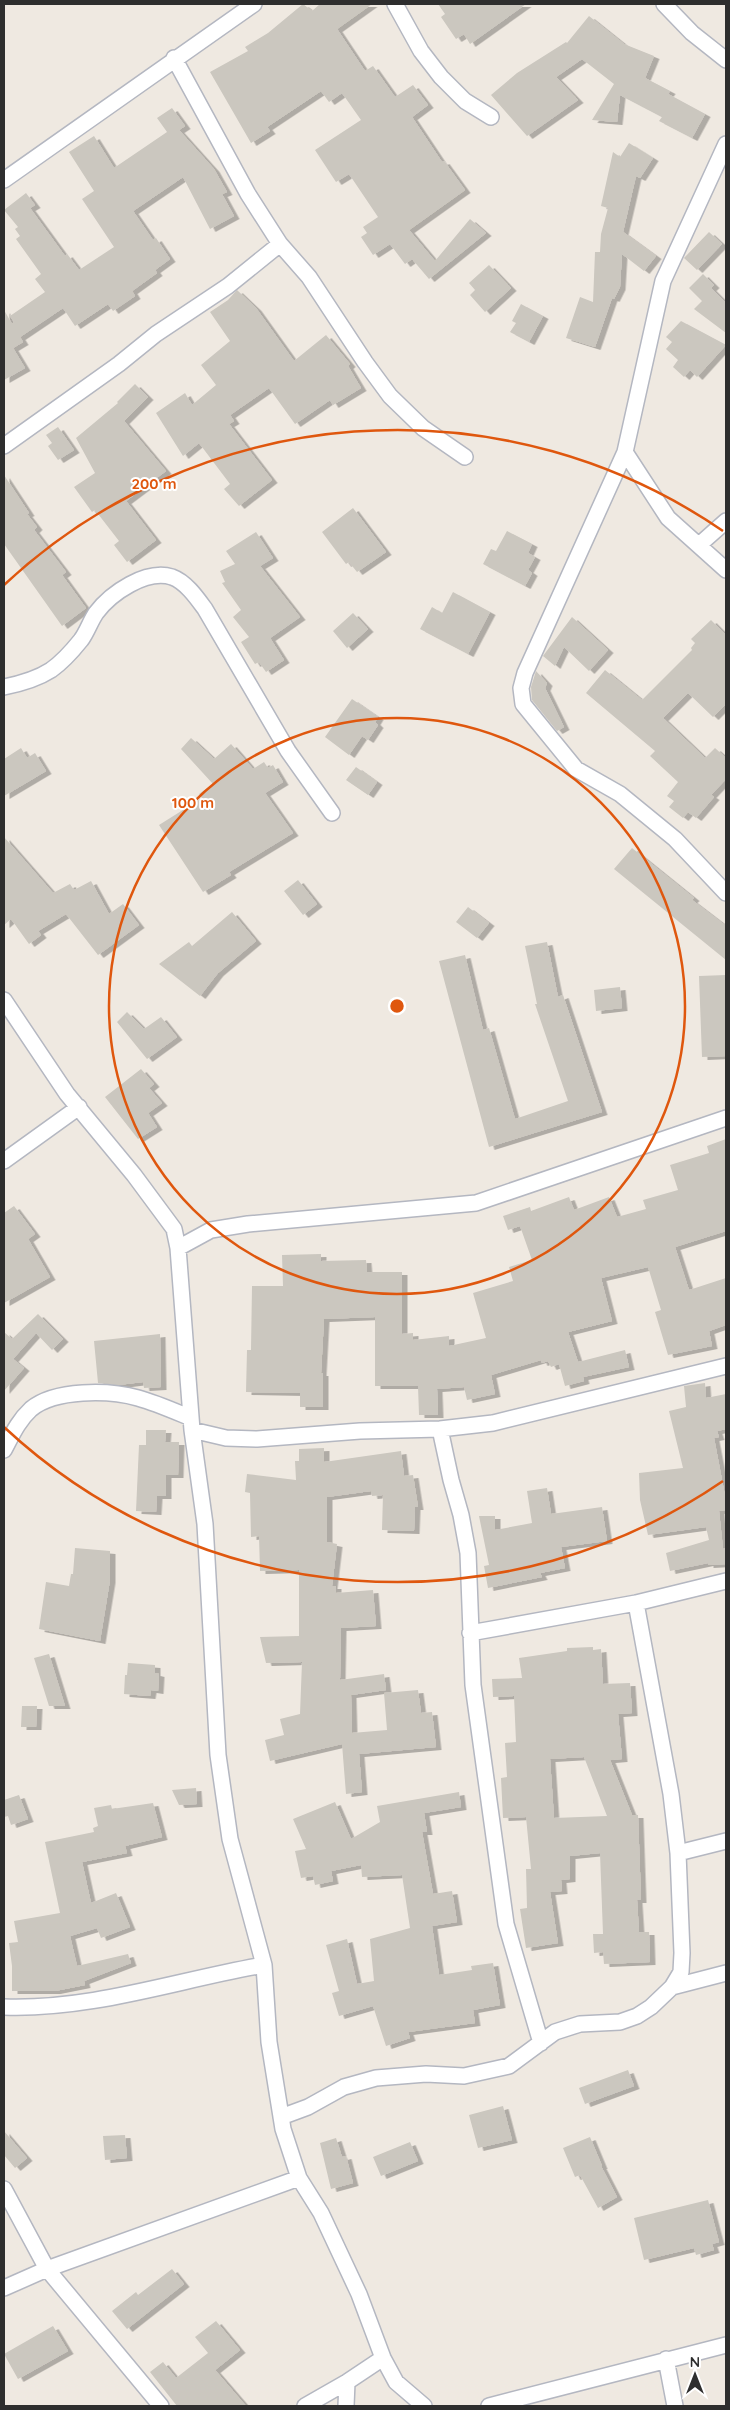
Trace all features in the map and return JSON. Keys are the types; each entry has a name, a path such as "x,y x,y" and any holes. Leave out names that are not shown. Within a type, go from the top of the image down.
{"street":[{"path":"4,180 174,58 254,4"},
{"path":"395,4 421,51 441,77 465,101 491,117"},
{"path":"664,4 692,33 726,60"},
{"path":"174,58 248,194 280,244 309,277 390,396 423,428 465,457"},
{"path":"726,144 663,282 625,452 525,673 521,688 523,704 576,769 620,794 675,839 726,893"},
{"path":"4,446 118,364 156,334 228,286 280,244"},
{"path":"625,452 668,518 726,570"},
{"path":"699,545 726,521"},
{"path":"4,687 24,682 51,670 81,640 96,612 116,593 137,581 155,576 173,578 190,589 205,609 288,751 332,813"},
{"path":"4,1000 67,1094 134,1175 174,1230 178,1248 192,1424 205,1524 221,1773 230,1839 264,1965 269,2042 283,2129 299,2178 321,2213 347,2267 383,2358 396,2382 424,2406"},
{"path":"4,1161 79,1107"},
{"path":"178,1248 211,1230 476,1203 726,1118"},
{"path":"4,1450 18,1422 32,1408 48,1399 79,1393 136,1397 226,1438 257,1439 360,1430 440,1429 493,1423 726,1366"},
{"path":"440,1429 461,1515 468,1553 473,1685 506,1924 541,2043"},
{"path":"470,1633 636,1603 726,1581"},
{"path":"281,2116 308,2107 344,2087 376,2078 426,2074 464,2076 508,2066 555,2032 580,2024 620,2022 637,2016 651,2007 672,1986 681,1972 682,1953 678,1853 671,1794 636,1603"},
{"path":"678,1853 726,1841"},
{"path":"4,2007 31,2008 95,2002 216,1973 264,1965"},
{"path":"672,1986 726,1973"},
{"path":"4,2288 47,2268 299,2178"},
{"path":"4,2189 47,2268 161,2406"},
{"path":"488,2406 726,2344"},
{"path":"305,2406 347,2382 383,2358"},
{"path":"666,2359 675,2406"},
{"path":"346,2406 347,2382"}],"building":[{"path":"303,4 312,11 320,4 372,4 337,29 365,71 373,66 395,97 413,85 428,105 412,117 442,162 444,161 465,190 409,230 435,261 470,219 486,233 429,279 412,259 405,264 390,244 373,255 361,237 367,233 363,227 378,217 349,174 336,182 315,150 361,120 342,93 329,102 321,91 267,127 270,131 251,143 210,72 248,51 245,47 268,33"},
{"path":"438,4 526,4 470,44 464,34 456,39 441,17 445,14"},
{"path":"589,16 624,44 654,56 645,78 670,91 668,94 705,114 692,138 659,121 662,117 620,95 617,122 592,120 614,84 582,59 556,77 578,100 527,136 491,95 517,73 567,43"},
{"path":"172,108 185,126 179,130 214,169 227,192 222,194 234,216 210,229 183,177 133,211 153,240 156,238 170,259 155,270 157,273 132,291 135,296 113,311 108,304 75,326 63,308 20,337 23,342 13,348 25,368 4,380 4,310 12,324 14,322 10,316 45,292 35,279 41,274 16,239 20,236 15,229 18,227 4,210 26,193 35,205 30,208 65,256 67,254 79,270 114,247 82,199 94,191 69,152 94,136 114,168 167,132 157,118"},
{"path":"629,143 653,158 640,178 636,176 623,232 656,256 644,271 622,254 620,287 614,299 612,298 595,347 566,338 580,297 593,302 595,252 600,252 601,234 608,208 601,206 613,152 620,157"},
{"path":"709,232 722,244 697,270 684,258"},
{"path":"489,265 511,288 485,312 470,295 475,290 469,283"},
{"path":"703,274 714,285 711,288 726,303 726,333 694,309 702,301 689,288"},
{"path":"237,290 256,308 294,361 326,335 350,364 348,366 361,388 333,405 330,400 295,424 269,388 230,415 234,421 229,424 272,480 239,506 224,489 230,484 199,443 183,456 156,413 185,393 192,405 216,385 201,365 230,341 210,312 228,300"},
{"path":"521,304 543,316 529,342 510,332 516,323 512,321"},
{"path":"681,321 726,345 697,377 690,370 684,377 673,367 678,360 666,349 672,342 666,337"},
{"path":"135,384 148,397 124,421 166,471 126,501 156,540 127,562 114,545 119,541 95,510 92,512 74,487 95,473 76,438 118,403"},
{"path":"58,427 74,450 58,460 48,446 52,443 46,435"},
{"path":"4,475 37,527 34,530 66,572 62,575 86,608 62,626 4,544"},
{"path":"353,508 386,552 357,572 349,562 346,564 322,532"},
{"path":"507,531 532,544 528,553 535,557 528,570 532,573 525,586 483,564 491,549 496,551"},
{"path":"256,532 273,558 260,566 300,617 270,638 284,660 266,672 259,662 255,664 241,642 249,637 233,617 241,610 222,583 225,582 220,571 235,564 226,551"},
{"path":"453,592 490,612 468,654 420,629 432,607 442,613"},
{"path":"353,613 368,629 347,648 333,631"},
{"path":"572,617 608,650 589,671 564,647 555,666 543,656"},
{"path":"711,620 726,635 726,704 713,717 688,693 663,718 705,758 715,748 726,758 726,779 711,795 714,797 696,818 688,812 683,818 669,807 674,801 667,796 678,782 650,756 655,751 586,693 605,670 642,700 692,650 691,648 695,643 691,639"},
{"path":"536,671 547,683 545,688 564,727 557,731 532,700 531,687"},
{"path":"352,699 378,717 375,722 378,725 368,740 362,736 349,755 325,737"},
{"path":"191,738 214,759 231,744 253,769 264,762 268,768 273,765 283,782 265,793 293,833 229,872 231,875 203,892 159,825 202,798 199,794 213,784 181,749"},
{"path":"21,748 27,758 35,753 46,771 4,796 4,759"},
{"path":"356,767 377,782 368,795 346,780"},
{"path":"4,837 53,893 70,884 74,890 91,881 109,914 123,904 139,925 98,955 66,914 38,931 41,935 29,944 11,919 4,925"},
{"path":"632,848 694,898 692,900 726,926 726,960 614,869"},
{"path":"298,880 317,904 303,915 284,891"},
{"path":"468,907 489,923 477,938 456,922"},
{"path":"232,912 256,941 218,973 200,996 159,964 189,942 192,946"},
{"path":"547,942 558,997 563,995 602,1112 489,1147 439,961 465,955 483,1030 489,1028 515,1119 568,1101 535,1004 537,1004 525,946"},
{"path":"726,975 726,1056 702,1057 699,976"},
{"path":"620,987 622,1008 596,1011 594,990"},
{"path":"127,1012 144,1029 161,1017 177,1037 147,1059 117,1022"},
{"path":"141,1069 154,1084 149,1088 162,1103 148,1113 157,1127 138,1139 105,1097"},
{"path":"726,1139 726,1231 675,1247 689,1290 726,1278 726,1325 709,1331 712,1346 668,1355 655,1312 661,1310 648,1267 601,1278 612,1321 568,1332 578,1362 625,1350 629,1367 583,1377 584,1381 565,1386 559,1364 551,1367 548,1361 542,1363 541,1360 491,1375 495,1394 467,1400 464,1387 437,1389 438,1415 419,1415 418,1386 375,1386 375,1317 324,1319 321,1373 323,1373 323,1407 300,1407 300,1393 246,1392 247,1350 251,1350 252,1286 283,1286 282,1255 321,1254 321,1261 366,1260 367,1272 402,1272 402,1334 413,1333 413,1340 449,1336 449,1346 486,1338 473,1293 513,1281 509,1267 532,1260 520,1226 508,1230 503,1216 530,1207 531,1211 569,1197 574,1210 609,1197 617,1217 646,1209 643,1200 678,1190 670,1165 709,1153 707,1146"},
{"path":"14,1206 35,1234 28,1239 50,1277 4,1303 4,1213"},
{"path":"38,1314 63,1339 52,1350 36,1333 13,1359 24,1368 4,1391 4,1332 12,1339"},
{"path":"160,1334 161,1387 144,1388 143,1382 118,1385 98,1383 94,1341"},
{"path":"705,1383 706,1398 726,1394 726,1429 717,1431 719,1437 714,1438 726,1501 726,1510 719,1511 723,1549 726,1548 726,1564 708,1565 708,1563 670,1571 666,1553 709,1540 706,1527 648,1535 640,1500 639,1473 683,1468 669,1411 686,1407 684,1386"},
{"path":"146,1430 166,1430 165,1442 179,1442 178,1475 166,1475 166,1496 157,1496 156,1512 136,1511 139,1445 146,1445"},
{"path":"324,1448 324,1462 401,1451 404,1476 413,1475 418,1507 415,1507 414,1531 382,1530 383,1495 372,1496 371,1491 327,1497 327,1542 337,1544 332,1586 336,1586 336,1593 373,1590 376,1626 341,1628 340,1680 384,1674 386,1690 351,1695 352,1733 387,1730 384,1693 418,1690 421,1713 432,1712 436,1747 359,1754 362,1792 346,1794 342,1744 270,1761 265,1740 284,1735 280,1719 300,1714 302,1662 266,1663 260,1637 299,1636 299,1570 260,1571 259,1536 251,1537 250,1493 245,1492 247,1474 296,1480 295,1461 299,1461 299,1449"},
{"path":"547,1488 551,1514 602,1507 607,1541 561,1547 565,1568 540,1573 542,1577 488,1588 484,1566 489,1565 479,1516 495,1516 495,1530 532,1523 527,1491"},
{"path":"75,1548 110,1551 110,1580 100,1641 39,1629 46,1582 69,1586 71,1574 73,1574"},
{"path":"593,1647 593,1650 601,1649 603,1684 630,1683 632,1713 618,1714 622,1759 610,1760 632,1815 638,1815 641,1900 637,1900 639,1932 649,1932 650,1962 604,1964 603,1952 594,1953 593,1934 603,1934 600,1853 570,1856 570,1879 561,1880 562,1891 550,1892 558,1943 526,1948 520,1909 527,1908 526,1869 531,1869 526,1817 503,1818 501,1778 507,1777 505,1743 516,1742 514,1696 493,1697 492,1679 522,1678 519,1658 567,1651 567,1648","holes":["584,1757 607,1816 554,1818 550,1759"]},
{"path":"49,1654 65,1706 49,1706 34,1658"},
{"path":"128,1663 155,1665 155,1673 159,1674 158,1691 151,1690 150,1696 124,1694"},
{"path":"22,1706 37,1706 36,1727 21,1727"},
{"path":"196,1788 197,1804 179,1805 172,1790"},
{"path":"459,1792 461,1807 424,1813 427,1832 422,1832 433,1894 452,1891 457,1922 432,1926 439,1975 472,1970 471,1966 493,1963 500,2005 473,2010 475,2023 408,2032 410,2038 386,2046 373,2006 339,2016 332,1993 339,1991 326,1945 347,1939 357,1984 374,1981 370,1939 410,1928 402,1875 362,1877 361,1865 331,1871 333,1881 315,1885 313,1876 301,1878 295,1851 306,1849 293,1819 335,1802 351,1839 380,1822 377,1806"},
{"path":"19,1795 28,1819 11,1825 8,1816 4,1817 4,1800"},
{"path":"153,1803 162,1837 125,1846 127,1853 82,1862 91,1903 116,1893 130,1927 101,1938 97,1928 70,1936 77,1966 128,1954 131,1963 84,1981 85,1985 55,1991 12,1991 12,1966 9,1943 18,1942 14,1921 60,1913 45,1842 94,1832 93,1828 98,1826 94,1808 111,1805 112,1809"},
{"path":"628,2070 634,2086 585,2104 579,2088"},
{"path":"503,2106 512,2140 478,2148 469,2115"},
{"path":"4,2131 27,2158 15,2168 4,2155"},
{"path":"125,2135 127,2158 105,2160 103,2136"},
{"path":"590,2137 601,2166 617,2197 598,2208 580,2175 575,2177 563,2148"},
{"path":"336,2138 342,2157 346,2156 353,2183 331,2189 320,2143"},
{"path":"410,2142 418,2161 381,2176 373,2157"},
{"path":"708,2200 719,2242 712,2244 714,2250 696,2255 694,2248 644,2260 634,2218"},
{"path":"172,2269 184,2284 127,2329 112,2311 136,2292 138,2295"},
{"path":"216,2321 240,2350 215,2370 246,2406 177,2406 150,2372 163,2362 176,2378 208,2353 195,2337"},
{"path":"53,2326 68,2351 18,2379 4,2354"}]}
